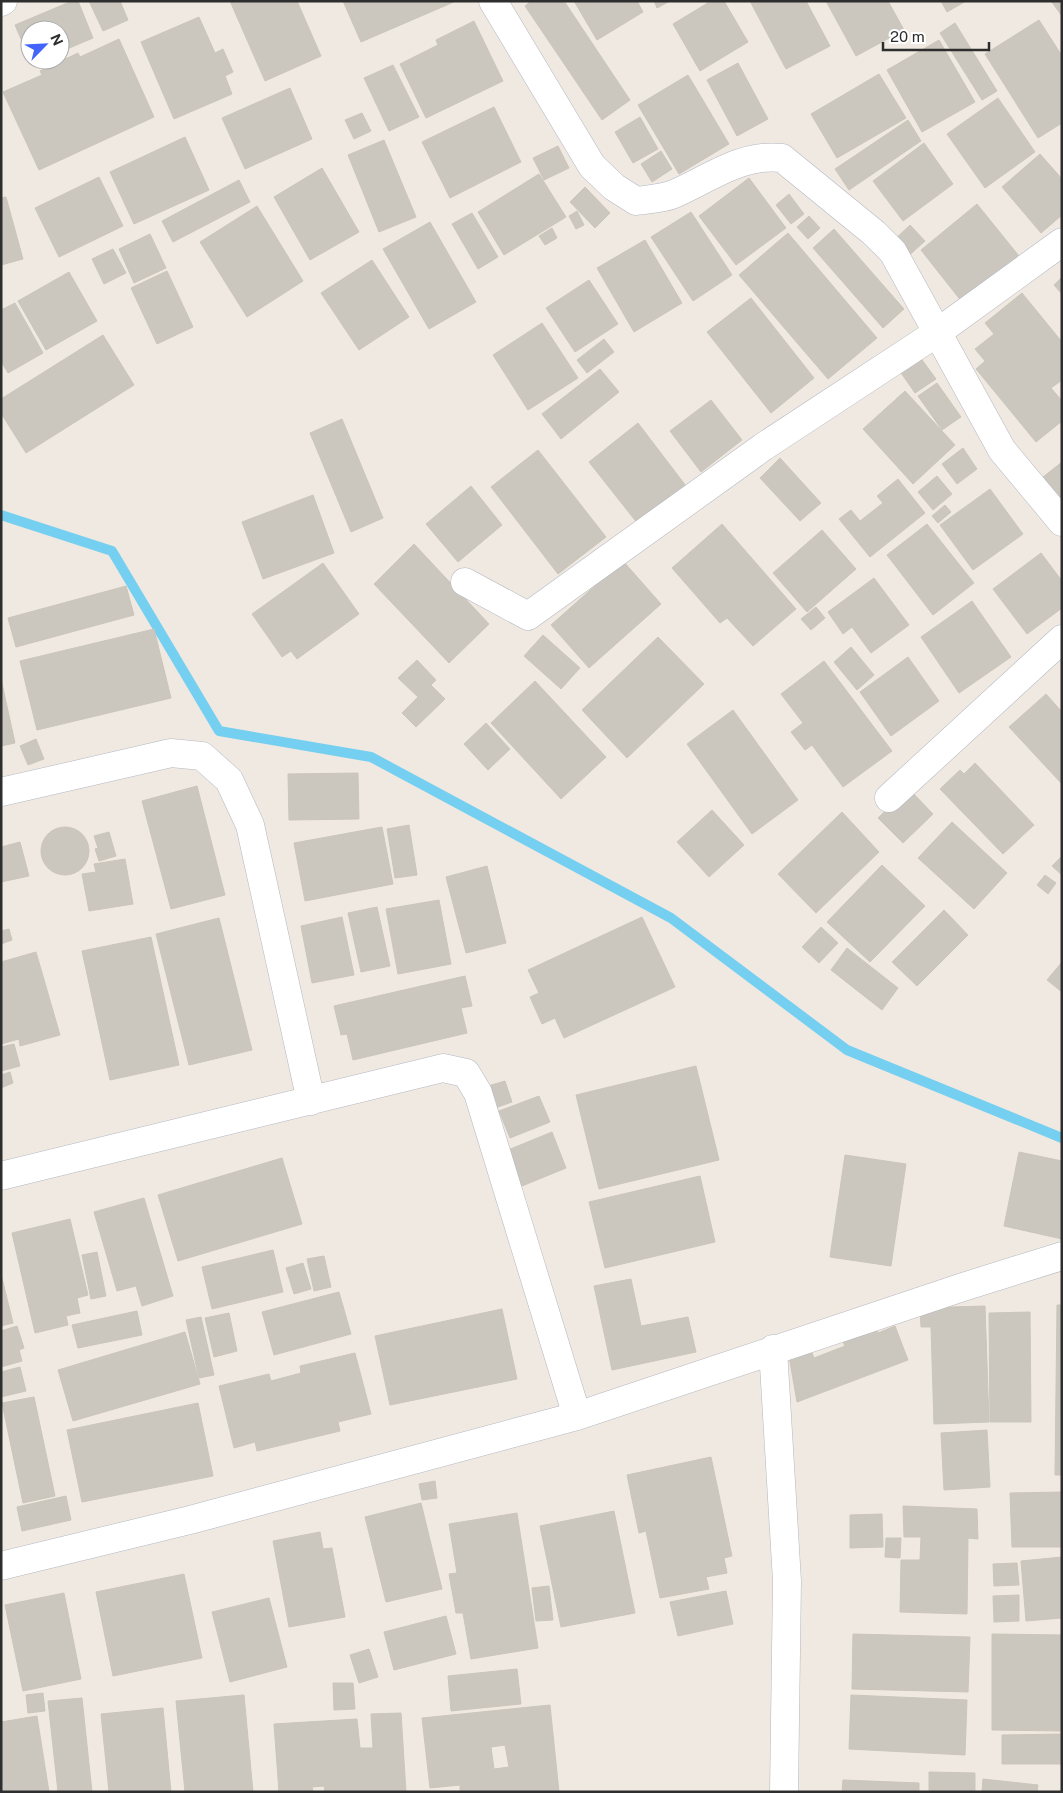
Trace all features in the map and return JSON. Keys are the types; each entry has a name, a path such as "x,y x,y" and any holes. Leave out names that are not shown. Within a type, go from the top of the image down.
{"street":[{"path":"493,1 592,166 614,187 636,201 672,195 738,164 764,156 782,158 874,233 893,252 1002,450 1062,522"},
{"path":"465,582 528,616 764,447 938,332 1062,242"},
{"path":"889,798 1062,639"},
{"path":"1,792 172,753 202,756 229,780 250,825 312,1101"},
{"path":"1,1176 443,1068 466,1073 478,1093 577,1416"},
{"path":"1,1566 190,1520 577,1416 773,1349 1062,1256"},
{"path":"773,1349 787,1581 784,1792"}],"building":[{"path":"72,1 78,1 93,38 70,48 70,20 27,20"},
{"path":"89,1 120,1 128,20 103,31"},
{"path":"230,1 297,1 321,56 265,81"},
{"path":"343,1 456,1 361,42"},
{"path":"531,1 564,1 630,100 602,120 525,6"},
{"path":"574,1 637,1 643,12 597,40"},
{"path":"654,1 670,1 657,8"},
{"path":"711,1 724,1 748,42 700,71 673,24"},
{"path":"750,1 806,1 830,46 786,69"},
{"path":"826,1 888,1 904,30 856,56"},
{"path":"941,1 966,1 947,12"},
{"path":"1051,1 1062,1 1062,16"},
{"path":"199,17 215,53 223,49 233,72 225,76 232,94 174,119 141,42"},
{"path":"1039,20 1062,56 1062,123 1038,138 985,54"},
{"path":"474,21 503,81 426,118 400,64 438,45 436,40"},
{"path":"20,23 20,37 15,25"},
{"path":"955,23 997,91 982,100 940,33"},
{"path":"119,39 154,117 39,170 3,92 42,75 40,71 42,70 70,70 70,57 78,53 80,57"},
{"path":"939,40 975,102 922,132 887,70"},
{"path":"738,63 768,119 737,136 707,80"},
{"path":"393,65 419,117 389,131 364,78"},
{"path":"879,74 906,118 837,158 811,114"},
{"path":"688,75 729,144 679,174 638,105"},
{"path":"290,88 312,139 245,169 222,118"},
{"path":"998,98 1035,152 985,188 947,134"},
{"path":"494,107 521,162 450,198 422,142"},
{"path":"362,113 371,131 354,139 345,120"},
{"path":"640,117 658,149 633,163 615,132"},
{"path":"908,120 921,141 849,190 835,169"},
{"path":"185,137 209,190 134,224 110,172"},
{"path":"384,140 416,217 379,232 348,155"},
{"path":"924,143 953,184 903,221 873,181"},
{"path":"558,146 569,168 544,180 533,158"},
{"path":"661,151 672,169 652,182 641,164"},
{"path":"1040,154 1062,179 1062,215 1041,233 1002,187"},
{"path":"322,168 359,232 310,260 274,197"},
{"path":"539,174 566,217 504,255 478,212"},
{"path":"99,177 123,226 59,257 35,208"},
{"path":"749,178 786,228 736,265 699,216"},
{"path":"239,180 250,202 173,242 162,221"},
{"path":"585,187 610,213 595,228 570,202"},
{"path":"789,194 804,214 791,224 776,205"},
{"path":"6,197 23,259 1,265 1,198"},
{"path":"977,204 1019,256 962,302 921,250"},
{"path":"257,206 303,281 247,317 200,242"},
{"path":"577,211 584,225 576,229 569,216"},
{"path":"691,212 732,275 693,301 651,237"},
{"path":"472,213 498,257 478,269 452,224"},
{"path":"809,216 820,228 808,239 797,227"},
{"path":"430,222 476,302 429,329 383,249"},
{"path":"910,225 925,241 904,260 890,244"},
{"path":"552,228 557,238 545,245 539,236"},
{"path":"834,229 904,309 883,328 813,248"},
{"path":"788,233 877,338 828,379 739,275"},
{"path":"150,234 166,268 134,283 119,249"},
{"path":"645,240 682,303 634,332 597,268"},
{"path":"113,249 126,273 104,284 92,259"},
{"path":"372,260 409,317 359,350 321,293"},
{"path":"167,271 193,327 157,344 131,288"},
{"path":"69,272 97,321 46,350 18,301"},
{"path":"1062,277 1062,294 1054,285"},
{"path":"589,280 618,324 575,352 546,308"},
{"path":"1022,293 1062,342 1062,380 1051,388 1062,401 1062,421 1036,442 976,369 985,361 975,349 994,334 985,323"},
{"path":"751,298 814,378 771,413 707,332"},
{"path":"15,303 43,353 8,373 1,361 1,310"},
{"path":"542,323 578,378 528,410 493,355"},
{"path":"103,335 134,385 26,453 1,413 1,399"},
{"path":"604,339 614,352 587,373 577,360"},
{"path":"917,353 936,379 915,393 897,367"},
{"path":"600,369 619,392 561,439 542,414"},
{"path":"937,383 961,417 942,430 918,396"},
{"path":"905,391 955,445 913,484 863,429"},
{"path":"711,400 742,440 701,472 670,431"},
{"path":"342,419 383,518 351,532 310,433"},
{"path":"638,423 686,486 638,524 589,462"},
{"path":"963,448 977,469 957,484 942,464"},
{"path":"538,450 606,537 558,574 491,487"},
{"path":"780,458 821,503 800,521 760,478"},
{"path":"1062,462 1062,510 1038,481"},
{"path":"937,476 952,494 933,510 918,492"},
{"path":"898,479 925,513 870,557 839,519 851,510 860,521 883,503 877,496"},
{"path":"471,486 502,525 458,562 426,524"},
{"path":"990,489 1023,534 973,570 940,525"},
{"path":"313,495 334,553 263,579 242,522"},
{"path":"945,505 951,512 938,523 932,516"},
{"path":"722,524 796,609 753,646 727,618 720,623 672,568"},
{"path":"927,524 974,583 933,615 887,555"},
{"path":"822,530 856,569 807,612 773,573"},
{"path":"414,544 489,624 449,663 374,584"},
{"path":"1041,553 1062,581 1062,608 1027,634 993,589"},
{"path":"623,561 661,604 589,668 551,625"},
{"path":"323,563 359,614 297,659 291,651 282,657 252,614"},
{"path":"874,578 909,625 871,653 852,627 843,634 828,612"},
{"path":"126,586 134,615 16,647 8,618"},
{"path":"972,601 1011,657 959,693 921,637"},
{"path":"816,607 825,618 811,630 801,619"},
{"path":"154,629 171,698 37,730 20,661"},
{"path":"543,635 580,668 561,689 524,656"},
{"path":"658,637 704,684 627,758 582,710"},
{"path":"851,647 874,675 857,690 834,662"},
{"path":"908,657 939,701 891,736 860,692"},
{"path":"417,660 436,680 431,685 445,699 416,727 402,713 418,697 398,678"},
{"path":"824,661 892,751 843,787 812,745 805,750 791,732 803,723 781,694"},
{"path":"1,679 15,743 1,746"},
{"path":"535,681 606,757 561,799 491,723"},
{"path":"1046,694 1062,712 1062,784 1009,727"},
{"path":"733,710 798,800 752,834 687,744"},
{"path":"486,723 510,749 488,770 464,744"},
{"path":"36,739 44,759 28,765 20,746"},
{"path":"975,763 1034,825 1003,854 940,789 960,770 964,774"},
{"path":"358,773 359,819 289,820 288,774"},
{"path":"197,786 225,895 171,909 142,801"},
{"path":"909,789 933,814 903,843 878,818"},
{"path":"712,810 744,845 709,877 677,842"},
{"path":"842,812 879,852 816,913 778,874"},
{"path":"952,822 1007,873 974,909 918,858"},
{"path":"409,825 417,875 395,878 387,829"},
{"path":"60,827 70,827 79,831 85,837 89,851 85,865 79,871 70,875 60,875 51,871 45,865 41,856 41,846 45,837 51,831"},
{"path":"382,827 393,884 305,901 294,843"},
{"path":"109,832 116,856 99,861 95,849 98,848 94,836"},
{"path":"20,842 29,876 1,882 1,847"},
{"path":"1062,856 1062,875 1052,866"},
{"path":"125,859 133,904 89,911 82,874 96,872 94,864"},
{"path":"882,865 925,906 870,962 827,922"},
{"path":"487,866 506,943 466,953 446,877"},
{"path":"1045,875 1056,883 1048,894 1037,885"},
{"path":"439,900 451,964 398,974 386,909"},
{"path":"377,907 390,966 361,972 348,913"},
{"path":"944,910 968,935 917,986 892,962"},
{"path":"342,917 354,975 312,983 301,926"},
{"path":"642,917 675,987 564,1038 555,1018 542,1024 530,997 539,993 528,970"},
{"path":"219,918 252,1050 189,1065 156,934"},
{"path":"821,927 838,943 819,963 802,947"},
{"path":"9,929 12,940 1,944 1,931"},
{"path":"151,937 179,1065 110,1080 82,951"},
{"path":"847,948 898,988 882,1010 831,970"},
{"path":"36,952 60,1035 20,1046 19,1039 1,1044 1,962"},
{"path":"1062,962 1062,992 1047,980"},
{"path":"465,976 472,1006 461,1008 467,1033 353,1060 347,1034 341,1035 334,1006"},
{"path":"14,1044 20,1066 1,1071 1,1047"},
{"path":"696,1066 719,1160 599,1189 576,1095"},
{"path":"10,1072 13,1083 1,1088 1,1075"},
{"path":"505,1081 512,1102 495,1108 488,1086"},
{"path":"539,1096 550,1122 510,1138 499,1111"},
{"path":"552,1132 566,1168 522,1186 508,1150"},
{"path":"1019,1152 1062,1161 1062,1239 1004,1226"},
{"path":"845,1155 906,1164 891,1266 830,1257"},
{"path":"282,1158 302,1224 178,1261 158,1195"},
{"path":"700,1176 715,1242 605,1268 589,1202"},
{"path":"144,1198 173,1296 142,1306 136,1286 117,1291 94,1212"},
{"path":"70,1219 88,1295 77,1298 80,1313 66,1316 68,1325 35,1333 12,1233"},
{"path":"273,1250 283,1292 212,1309 202,1267"},
{"path":"97,1252 106,1296 91,1299 82,1255"},
{"path":"324,1256 331,1287 314,1291 307,1259"},
{"path":"303,1263 311,1289 294,1294 286,1268"},
{"path":"1,1274 13,1323 1,1326"},
{"path":"631,1279 641,1326 688,1317 696,1352 612,1370 594,1286"},
{"path":"339,1292 351,1334 274,1355 262,1312"},
{"path":"1057,1305 1062,1305 1062,1475 1055,1475"},
{"path":"985,1306 989,1422 934,1424 931,1327 921,1327 920,1308"},
{"path":"502,1309 517,1379 390,1405 375,1336"},
{"path":"137,1311 142,1335 78,1348 72,1325"},
{"path":"1030,1312 1031,1422 990,1422 989,1313"},
{"path":"229,1313 237,1351 214,1357 205,1318"},
{"path":"201,1317 214,1375 199,1378 186,1320"},
{"path":"874,1324 878,1333 895,1326 908,1360 797,1402 789,1356 810,1348 814,1358 845,1346 841,1337"},
{"path":"17,1326 24,1348 19,1350 22,1361 1,1367 1,1331"},
{"path":"185,1332 200,1384 73,1421 58,1370"},
{"path":"355,1353 371,1414 338,1422 340,1431 257,1451 255,1442 234,1448 219,1386 269,1374 271,1381 301,1373 300,1366"},
{"path":"20,1367 26,1391 1,1397 1,1372"},
{"path":"34,1397 55,1496 23,1503 2,1403"},
{"path":"198,1403 213,1476 82,1502 67,1430"},
{"path":"987,1430 990,1487 944,1490 941,1433"},
{"path":"711,1457 732,1556 724,1558 727,1573 706,1577 709,1589 660,1598 646,1531 639,1533 627,1475"},
{"path":"435,1481 437,1498 422,1500 419,1484"},
{"path":"1062,1492 1062,1547 1012,1547 1010,1493"},
{"path":"66,1496 71,1520 22,1531 17,1507"},
{"path":"421,1503 442,1589 386,1602 365,1517"},
{"path":"903,1506 977,1509 978,1539 968,1538 967,1614 900,1612 901,1560 920,1560 921,1537 904,1537"},
{"path":"614,1511 635,1613 561,1627 540,1526"},
{"path":"517,1513 538,1648 471,1659 463,1613 456,1613 449,1574 457,1573 449,1524"},
{"path":"882,1514 883,1547 850,1548 850,1515"},
{"path":"320,1532 323,1549 332,1548 345,1617 289,1627 273,1541"},
{"path":"886,1538 901,1538 900,1558 885,1557"},
{"path":"1062,1557 1062,1618 1026,1621 1021,1561"},
{"path":"1017,1563 1019,1585 994,1586 993,1564"},
{"path":"184,1574 202,1658 113,1676 96,1592"},
{"path":"549,1586 553,1620 536,1621 532,1588"},
{"path":"726,1591 733,1624 678,1636 670,1602"},
{"path":"64,1593 81,1679 23,1691 5,1605"},
{"path":"1019,1595 1019,1621 994,1622 993,1596"},
{"path":"269,1598 287,1667 230,1682 212,1612"},
{"path":"446,1616 456,1654 394,1670 384,1632"},
{"path":"853,1634 970,1637 968,1692 852,1689"},
{"path":"992,1634 1062,1635 1062,1731 992,1730"},
{"path":"369,1649 378,1677 359,1683 350,1655"},
{"path":"517,1669 521,1704 451,1711 448,1676"},
{"path":"333,1683 353,1683 355,1709 334,1710"},
{"path":"43,1693 45,1711 28,1713 26,1695"},
{"path":"244,1695 253,1792 185,1792 176,1701"},
{"path":"851,1695 967,1700 965,1755 849,1749"},
{"path":"82,1698 92,1792 58,1792 48,1701"},
{"path":"550,1705 559,1792 460,1792 460,1785 430,1788 422,1718","holes":["505,1745 509,1767 494,1769 491,1747"]},
{"path":"163,1708 171,1792 109,1792 101,1714"},
{"path":"401,1713 406,1792 325,1792 324,1786 312,1787 313,1792 279,1792 274,1724 357,1719 360,1748 373,1748 371,1714"},
{"path":"37,1716 49,1792 1,1792 1,1722"},
{"path":"1062,1734 1062,1764 1002,1764 1002,1735"},
{"path":"929,1772 975,1773 975,1792 929,1792"},
{"path":"983,1779 1038,1785 1037,1792 982,1792"},
{"path":"843,1780 919,1783 919,1792 842,1792"}],"waterway":[{"path":"1,515 112,551 219,731 371,757 671,918 847,1050 1062,1138"}]}
